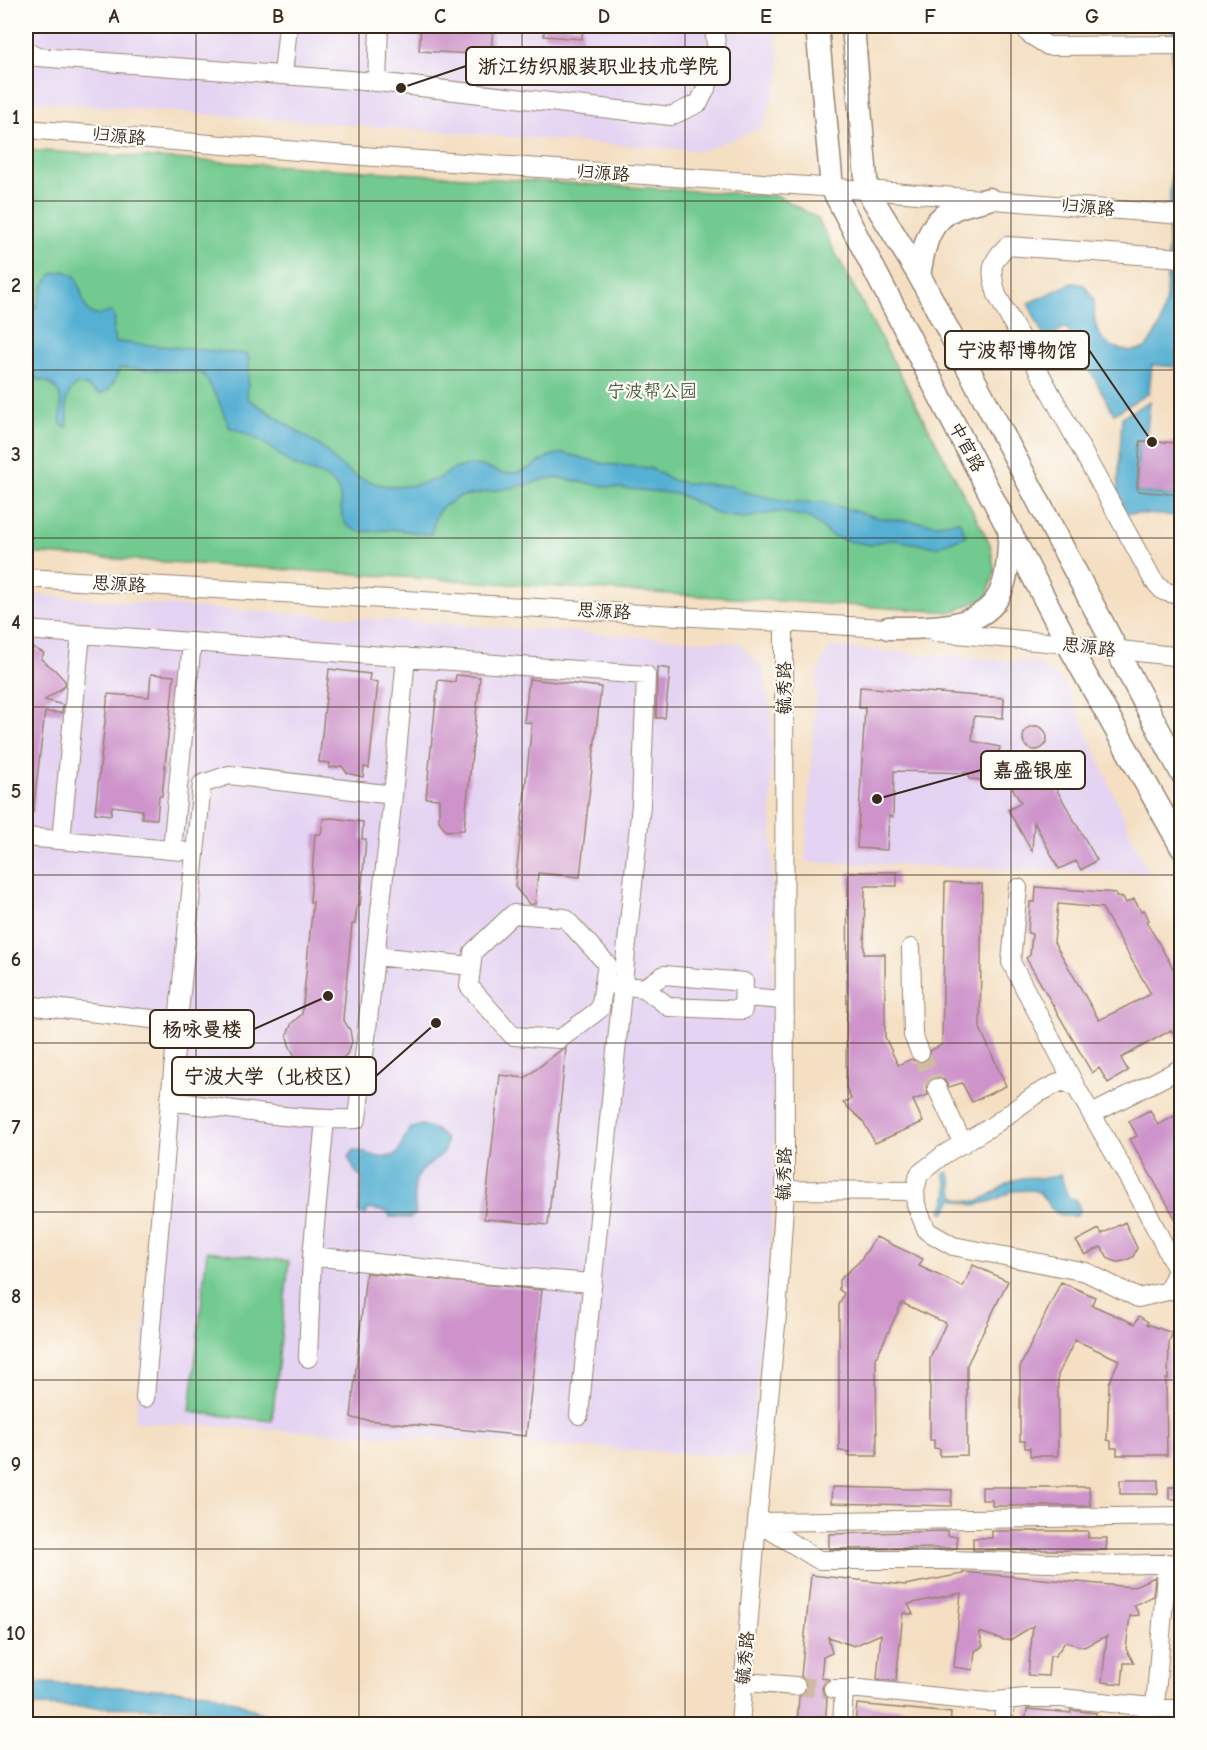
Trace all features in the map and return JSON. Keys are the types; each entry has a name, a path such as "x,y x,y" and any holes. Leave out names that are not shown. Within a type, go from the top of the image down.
{"main road":[{"name":"中官路","path":"817,26 832,188 1068,644 1182,848"},
{"name":"中官路","path":"853,26 867,190 919,275 1182,774"},
{"path":"919,275 924,244 929,232 955,208 989,200"},
{"path":"888,628 940,628 982,614 1000,594 1004,583 1010,530"}],"street":[{"path":"283,75 288,26"},
{"path":"377,82 379,26"},
{"path":"26,51 37,57 377,82 671,116 699,103 718,63 714,26"},
{"path":"1025,26 1029,34 1048,46 1182,45"},
{"name":"归源路","path":"26,129 359,156 867,190 1182,215"},
{"path":"1182,258 1007,246 995,258 992,276 997,295 1153,580 1163,591 1182,596"},
{"name":"思源路","path":"26,579 888,628 1182,657"},
{"name":"毓秀路","path":"740,1725 777,1315 785,1190 784,622"},
{"path":"26,630 646,675 641,805 613,984 592,1283 579,1415"},
{"path":"61,840 81,634"},
{"path":"172,850 192,642"},
{"path":"171,1101 260,1113 325,1119 357,1119 406,657"},
{"path":"145,1398 178,1022 202,784 229,775 393,795"},
{"path":"26,837 194,852"},
{"path":"1018,888 1011,962 1076,1087 1180,1274 1168,1291 1138,1298 1086,1272 953,1246 927,1231 916,1205 915,1191 919,1174 943,1155 992,1126 1035,1095 1062,1081 1076,1087"},
{"path":"513,914 565,918 607,964 613,984 600,1009 560,1039 513,1036 469,986 471,966 473,952 513,914"},
{"path":"911,948 913,1035 920,1052"},
{"path":"375,956 471,966"},
{"path":"613,984 644,988 669,1006 743,1010 744,982 664,975 644,988"},
{"path":"744,997 783,1000"},
{"path":"26,1005 178,1022"},
{"path":"1092,1114 1182,1068"},
{"path":"937,1088 963,1144"},
{"path":"308,1358 312,1256 325,1119"},
{"path":"785,1190 915,1191"},
{"path":"312,1256 466,1273 592,1283"},
{"path":"757,1522 1182,1516"},
{"path":"757,1522 819,1560 949,1560 1112,1565 1174,1563 1155,1707"},
{"path":"744,1682 796,1686"},
{"path":"842,1725 838,1690 860,1689 988,1702 1025,1698 1061,1698 1182,1710"},
{"path":"1003,1725 1005,1700"}],"shaded area":[{"path":"26,26 776,26 780,75 763,127 702,151 26,101"},
{"path":"26,594 201,608 739,643 763,669 771,715 774,1161 769,1267 750,1457 135,1422 173,1030 26,1016"},
{"path":"830,647 1037,663 1065,683 1148,873 805,862 817,673"}],"green space":[{"name":"宁波帮公园","path":"26,150 778,196 817,218 990,544 995,572 986,598 952,612 26,553"},
{"path":"207,1251 289,1261 272,1421 190,1412"}],"water":[{"path":"1172,26 1181,26 1182,342 1178,342 1176,367 1152,365 1149,393 1114,414 1066,327 1045,339 1028,303 1072,283 1084,285 1093,299 1094,318 1101,337 1113,347 1121,349 1146,348 1160,326 1166,299 1171,176 1174,164"},
{"path":"65,271 77,279 85,304 92,314 111,312 115,317 113,333 116,342 248,354 247,398 323,448 337,463 357,477 377,484 394,487 414,485 438,479 454,469 469,465 482,466 502,473 517,473 550,456 563,453 605,464 650,468 672,480 685,483 732,486 744,492 792,502 822,502 880,518 937,524 959,521 966,536 936,547 895,540 871,545 832,536 810,518 792,514 778,512 743,518 717,514 678,494 610,487 559,478 544,479 531,484 459,497 441,508 435,518 431,534 403,530 369,532 355,530 344,521 339,492 329,479 292,464 263,442 229,427 218,399 203,374 120,368 112,384 104,393 99,394 86,386 77,384 71,390 66,406 67,427 62,426 59,393 51,384 26,378 26,313 36,307 44,285 52,274"},
{"path":"1150,401 1146,440 1140,440 1136,492 1181,496 1181,516 1124,513 1117,502 1122,417"},
{"path":"422,1125 436,1130 446,1140 444,1152 417,1177 414,1191 416,1214 410,1218 390,1217 388,1212 368,1209 366,1215 359,1213 362,1179 348,1157 354,1150 380,1157 397,1154 409,1129"},
{"path":"948,1172 952,1180 954,1195 970,1201 981,1200 1018,1179 1060,1174 1066,1193 1070,1198 1076,1199 1080,1210 1076,1216 1057,1214 1040,1193 1032,1190 1012,1191 993,1201 974,1205 953,1199 945,1213 942,1211 948,1188 944,1174"},
{"path":"26,1682 209,1692 240,1703 285,1724 231,1724 200,1709 26,1706"}],"building":[{"path":"421,26 493,26 491,55 419,51"},
{"path":"544,26 583,26 582,39 544,36"},
{"path":"1140,441 1182,443 1182,495 1137,491"},
{"path":"26,644 44,653 41,659 65,681 65,686 45,700 63,705 62,713 45,712 33,812 26,812"},
{"path":"657,667 670,669 665,718 656,718"},
{"path":"329,669 370,674 369,681 378,682 369,768 364,767 363,777 347,773 342,766 329,768 330,763 319,762"},
{"path":"151,674 174,676 162,796 159,796 157,819 142,818 142,810 112,806 111,815 95,813 108,694 149,697"},
{"path":"456,675 480,677 464,830 446,831 439,821 439,799 426,798 438,680 455,682"},
{"path":"529,679 601,687 580,877 538,873 535,904 529,904 515,887 532,723 524,722"},
{"path":"860,687 1004,698 1003,718 974,716 972,741 1000,747 999,752 1002,753 1000,763 1006,764 1028,778 1040,772 1042,776 1047,773 1097,860 1081,870 1076,861 1059,869 1034,822 1032,851 1008,810 1021,803 1009,782 969,779 969,773 894,771 893,817 889,816 887,850 857,848 865,708 859,708"},
{"path":"1035,726 1040,727 1046,733 1046,743 1040,749 1035,750 1030,749 1024,743 1023,738 1024,733 1030,727"},
{"path":"323,819 363,822 362,839 366,839 360,906 357,906 355,924 352,924 343,1019 350,1030 352,1042 347,1054 337,1064 335,1091 294,1087 296,1058 289,1045 287,1034 292,1023 302,1014 313,902 310,902 315,834 321,834"},
{"path":"848,872 897,872 897,886 865,886 864,954 885,954 885,1037 898,1065 911,1059 918,1063 925,1062 931,1050 942,1045 945,882 982,884 980,1028 1006,1086 972,1102 962,1083 949,1087 943,1079 933,1078 926,1086 928,1095 913,1100 923,1122 875,1143 863,1121 843,1103 851,1099 846,1087"},
{"path":"1036,887 1116,893 1116,897 1123,897 1126,903 1134,899 1141,911 1144,910 1149,920 1146,921 1182,984 1182,1045 1171,1030 1121,1058 1128,1071 1108,1083 1099,1068 1092,1073 1026,958 1030,955 1032,934 1028,933 1030,902 1035,902","holes":["1058,904 1102,908 1151,994 1099,1020 1054,942"]},
{"path":"566,1048 548,1225 484,1219 500,1075 525,1078"},
{"path":"1150,1110 1158,1125 1182,1112 1182,1230 1130,1139 1137,1136 1129,1121"},
{"path":"1125,1222 1137,1248 1133,1257 1124,1261 1117,1262 1109,1259 1101,1247 1085,1255 1076,1241 1099,1229 1102,1234"},
{"path":"876,1237 923,1259 919,1266 963,1287 973,1265 1008,1281 967,1365 967,1455 940,1456 940,1449 934,1448 934,1440 930,1440 930,1358 946,1323 902,1303 876,1358 877,1456 848,1456 849,1452 839,1451 839,1305 844,1293 839,1290 839,1280 860,1261"},
{"path":"366,1273 542,1290 526,1436 351,1417"},
{"path":"1061,1282 1095,1297 1092,1305 1135,1324 1139,1316 1148,1322 1147,1324 1172,1333 1169,1343 1168,1379 1166,1379 1167,1455 1117,1455 1117,1448 1111,1448 1111,1441 1107,1440 1109,1383 1119,1360 1075,1340 1058,1375 1058,1456 1030,1456 1030,1448 1025,1448 1025,1441 1020,1441 1020,1367"},
{"path":"1120,1480 1158,1480 1158,1494 1120,1494"},
{"path":"832,1487 952,1490 951,1506 831,1503"},
{"path":"982,1487 1089,1487 1090,1506 992,1506 992,1500 982,1500"},
{"path":"1169,1487 1182,1487 1182,1499 1169,1499"},
{"path":"948,1531 948,1536 957,1536 957,1548 829,1549 829,1534"},
{"path":"992,1531 1088,1531 1088,1538 1107,1538 1106,1550 973,1550 973,1538 992,1538"},
{"path":"963,1572 1132,1587 1155,1577 1153,1596 1134,1605 1139,1615 1130,1616 1126,1649 1134,1663 1124,1663 1122,1684 1102,1682 1107,1636 1084,1647 1065,1642 1055,1656 1050,1656 1048,1676 1028,1675 1033,1626 1010,1640 979,1632 983,1646 975,1651 973,1670 954,1667 961,1593 908,1604 913,1614 903,1613 896,1681 877,1679 881,1634 854,1646 828,1637 832,1653 823,1657 821,1678 829,1679 822,1688 827,1699 825,1725 797,1725 799,1697 805,1693 807,1687 806,1681 801,1676 811,1575 905,1585 963,1574"},
{"path":"857,1704 951,1713 950,1725 855,1725"},
{"path":"1027,1709 1096,1713 1096,1716 1099,1716 1098,1725 1025,1725"}],"tunnel":[{"path":"920,1052 937,1088"},
{"path":"796,1686 833,1689"}],"place":[{"name":"浙江纺织服装职业技术学院","path":"401,88"},
{"name":"宁波帮博物馆","path":"1152,442"},
{"name":"嘉盛银座","path":"877,799"},
{"name":"杨咏曼楼","path":"328,996"},
{"name":"宁波大学（北校区）","path":"436,1023"}]}
